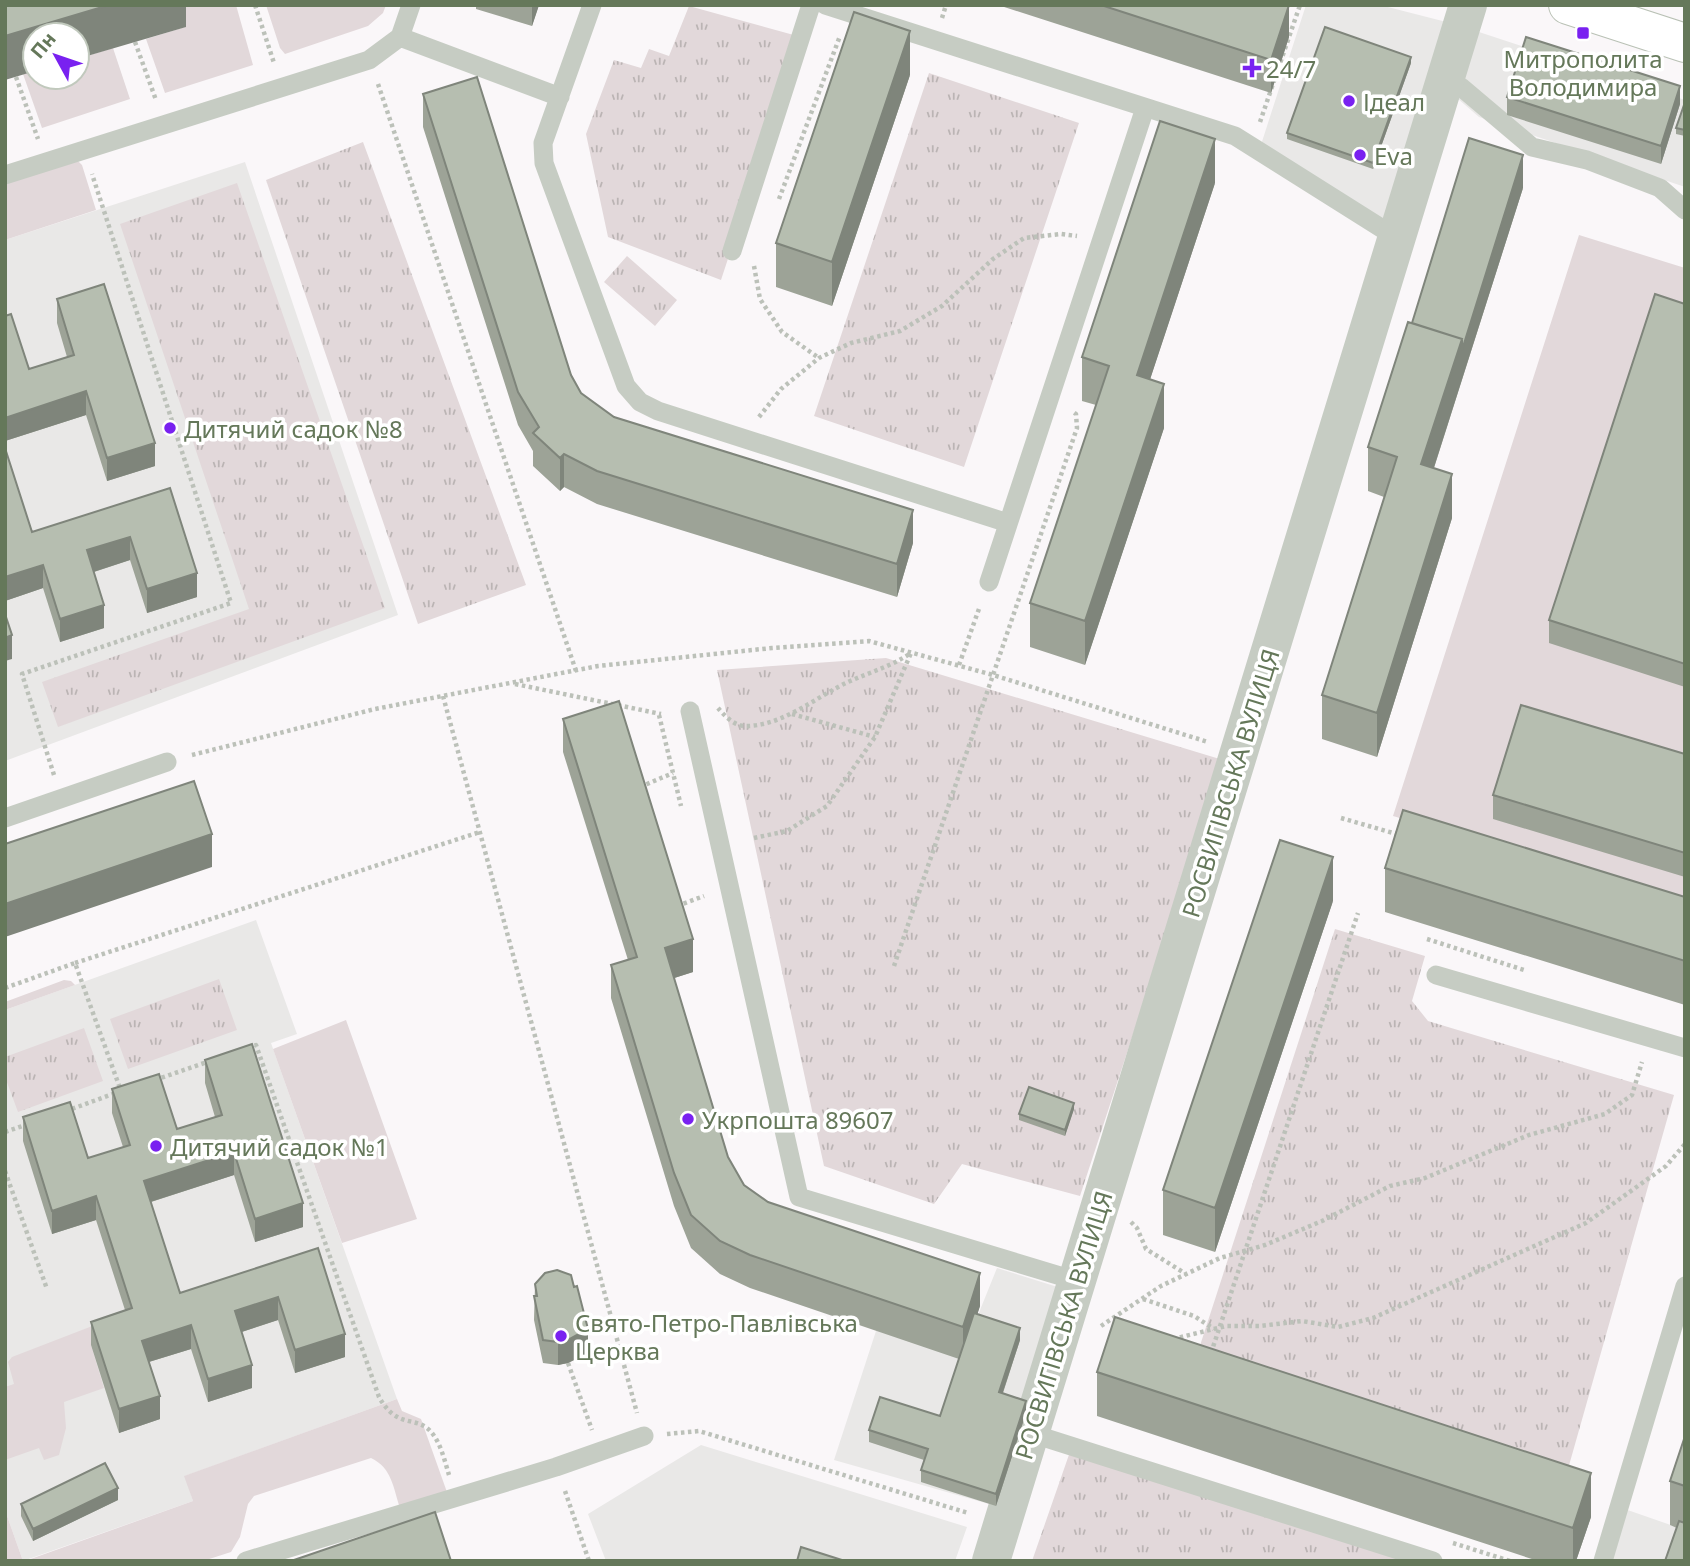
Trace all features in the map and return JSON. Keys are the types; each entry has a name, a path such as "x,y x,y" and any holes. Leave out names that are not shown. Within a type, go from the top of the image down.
{"main road":[{"path":"1568,5 1685,43"}],"street":[{"name":"РОСВИГІВСЬКА ВУЛИЦЯ","path":"990,1561 1468,5"}],"lane":[{"path":"5,175 369,60 400,37 411,5"},
{"path":"592,5 543,143 544,163 626,386 640,402 658,411 1008,523"},
{"path":"732,251 811,5"},
{"path":"825,5 1235,136 1397,238"},
{"path":"400,37 560,97"},
{"path":"1461,87 1532,147 1587,160 1660,188 1685,211"},
{"path":"989,582 1145,108"},
{"path":"691,711 799,1197 1077,1280"},
{"path":"5,818 167,762"},
{"path":"1436,975 1685,1048"},
{"path":"1603,1561 1685,1286"},
{"path":"1030,1433 1433,1561"},
{"path":"246,1561 556,1467 644,1436"}],"path":[{"path":"255,5 274,63"},
{"path":"1249,119 1262,123 1300,5"},
{"path":"778,203 849,13"},
{"path":"135,42 157,102"},
{"path":"369,60 576,671"},
{"path":"16,77 39,141"},
{"path":"62,798 22,674 231,603 85,150"},
{"path":"749,440 756,420 780,389 819,358 851,342 900,331 942,306 993,259 1024,238 1061,234 1101,240"},
{"path":"759,253 754,266 760,299 782,331 819,358"},
{"path":"959,665 989,582"},
{"path":"167,762 375,709 597,666 758,649 869,641 993,675 1240,751"},
{"path":"511,683 659,715 716,707 741,726 763,723 790,713 849,682 890,666 911,653"},
{"path":"754,838 787,831 827,806 876,737 911,653"},
{"path":"894,966 993,675"},
{"path":"443,696 644,1436 699,1431 1002,1524"},
{"path":"790,713 876,737"},
{"path":"659,715 682,810"},
{"path":"636,788 673,773"},
{"path":"1340,818 1406,836"},
{"path":"5,988 480,832"},
{"path":"701,884 707,909"},
{"path":"673,907 704,896"},
{"path":"1211,1354 1217,1329 1246,1250 1358,913"},
{"path":"75,963 121,1091"},
{"path":"1099,1328 1161,1286 1220,1258 1265,1245 1322,1221 1390,1186 1425,1178 1529,1135 1605,1114 1632,1095 1650,1037"},
{"path":"244,1049 256,1045 379,1397 387,1411 398,1419 431,1430 457,1497"},
{"path":"146,1083 219,1058"},
{"path":"57,1114 133,1087"},
{"path":"5,1132 31,1123"},
{"path":"1167,1340 1217,1329 1302,1321 1338,1327 1373,1318 1586,1223 1666,1166 1685,1144"},
{"path":"5,1171 47,1289"},
{"path":"1124,1215 1137,1228 1146,1250 1187,1274"},
{"path":"1142,1298 1194,1316 1217,1329"},
{"path":"568,1363 593,1430"},
{"path":"556,1467 589,1561"},
{"path":"1444,1540 1510,1561"}],"shaded area":[{"path":"1306,5 1380,5 1462,26 1397,238 1259,151"},
{"path":"1479,32 1685,100 1685,187 1479,117 1457,98"},
{"name":"Дитячий садок №8","path":"245,162 398,615 5,761 5,240"},
{"name":"Дитячий садок №1","path":"256,920 297,1034 271,1043 397,1399 185,1476 193,1501 23,1561 5,1510 5,1010"},
{"path":"997,1268 1064,1289 996,1506 834,1460 876,1331 974,1325"},
{"path":"701,1445 967,1527 955,1561 606,1561 588,1514"},
{"path":"1619,1507 1685,1530 1685,1561 1603,1561"}],"green space":[{"path":"179,5 236,5 253,65 165,93 146,39 185,27"},
{"path":"266,5 386,5 383,13 368,26 285,54 280,48"},
{"path":"689,6 801,37 721,280 608,237 586,134 614,60 641,68 649,49 669,56"},
{"path":"113,48 130,99 42,128 29,91 91,91 91,55"},
{"path":"929,73 1079,123 964,467 814,416"},
{"path":"363,142 526,585 418,624 266,180"},
{"path":"77,160 82,165 96,210 5,240 5,180"},
{"path":"237,183 385,608 58,727 42,682 249,609 120,224"},
{"path":"1579,235 1685,268 1685,901 1393,816"},
{"path":"627,256 677,300 655,326 604,282"},
{"path":"886,658 1223,760 1080,1196 962,1164 934,1204 824,1166 717,670"},
{"path":"1335,929 1425,956 1412,1001 1428,1021 1674,1095 1566,1476 1195,1361"},
{"path":"219,979 237,1030 128,1069 110,1019"},
{"path":"64,980 75,985 5,1010 5,1002"},
{"path":"346,1020 417,1219 342,1243 273,1049"},
{"path":"84,1028 103,1081 18,1112 5,1077 5,1057"},
{"path":"126,1313 91,1345 104,1388 64,1402 66,1428 59,1455 44,1460 39,1448 5,1460 5,1387 14,1384 8,1362 12,1357"},
{"path":"397,1399 402,1411 421,1419 448,1495 400,1508 388,1473 371,1458 254,1496 248,1504 240,1537 231,1552 203,1561 25,1561 193,1501 184,1476"},
{"path":"1072,1446 1433,1561 1032,1561"},
{"path":"5,1510 23,1561 5,1561"}],"building":[{"path":"5,5 109,5 55,21 21,21 21,31 5,36"},
{"path":"1101,5 1289,5 1271,60"},
{"path":"854,12 910,31 832,262 776,243"},
{"name":"Ідеал","path":"1325,27 1411,57 1373,163 1287,133"},
{"path":"1526,37 1680,86 1661,146 1507,97"},
{"path":"477,77 571,375 581,393 614,417 913,510 897,564 597,471 564,454 560,458 533,433 539,427 518,392 423,94"},
{"path":"1685,105 1685,130 1676,128"},
{"path":"1160,121 1215,139 1137,375 1164,384 1085,621 1030,603 1109,366 1082,357"},
{"path":"1469,138 1523,155 1462,350 1462,339 1412,323"},
{"path":"104,284 155,443 107,458 86,391 5,418 5,316 11,314 29,369 74,355 57,299"},
{"path":"1655,294 1685,304 1685,664 1549,620"},
{"path":"1408,322 1462,339 1421,464 1452,474 1377,713 1322,695 1397,457 1368,447"},
{"path":"5,448 32,532 170,488 197,573 147,589 130,537 87,550 104,605 60,619 43,565 5,577"},
{"path":"5,614 12,635 5,638"},
{"path":"619,701 693,939 665,948 728,1157 744,1185 768,1202 980,1273 963,1327 750,1255 720,1241 691,1215 674,1173 611,965 637,957 563,719"},
{"path":"1521,705 1685,754 1685,853 1493,795"},
{"path":"194,781 212,834 5,904 5,844"},
{"path":"1403,810 1685,897 1685,961 1385,868"},
{"path":"1280,840 1333,857 1215,1208 1163,1190"},
{"path":"252,1044 303,1203 255,1219 234,1152 144,1181 180,1293 318,1248 345,1334 295,1350 278,1297 235,1311 252,1365 208,1379 191,1325 142,1341 160,1396 119,1409 91,1322 132,1308 96,1196 52,1211 23,1117 70,1102 88,1158 130,1145 112,1089 159,1074 177,1129 222,1115 205,1060"},
{"path":"1029,1087 1074,1103 1065,1130 1019,1114"},
{"path":"557,1270 571,1275 574,1287 577,1286 588,1329 568,1340 558,1342 543,1340 534,1296 537,1296 535,1284 545,1273"},
{"path":"974,1313 1020,1328 999,1392 1026,1401 996,1494 921,1470 928,1449 869,1430 880,1397 940,1416"},
{"path":"1115,1317 1591,1473 1573,1528 1097,1372"},
{"path":"1685,1436 1685,1486 1670,1481"},
{"path":"105,1463 118,1488 33,1529 21,1504"},
{"path":"435,1512 451,1561 291,1561"},
{"path":"1679,1521 1685,1523 1685,1561 1665,1561"},
{"path":"801,1547 845,1561 797,1561"}],"place":[{"name":"Митрополита Володимира","path":"1583,33"},
{"name":"24/7","path":"1252,68"},
{"name":"Ідеал","path":"1349,101"},
{"name":"Eva","path":"1360,155"},
{"name":"Дитячий садок №8","path":"170,428"},
{"name":"Укрпошта 89607","path":"688,1119"},
{"name":"Дитячий садок №1","path":"156,1146"},
{"name":"Свято-Петро-Павлівська Церква","path":"561,1336"}]}
